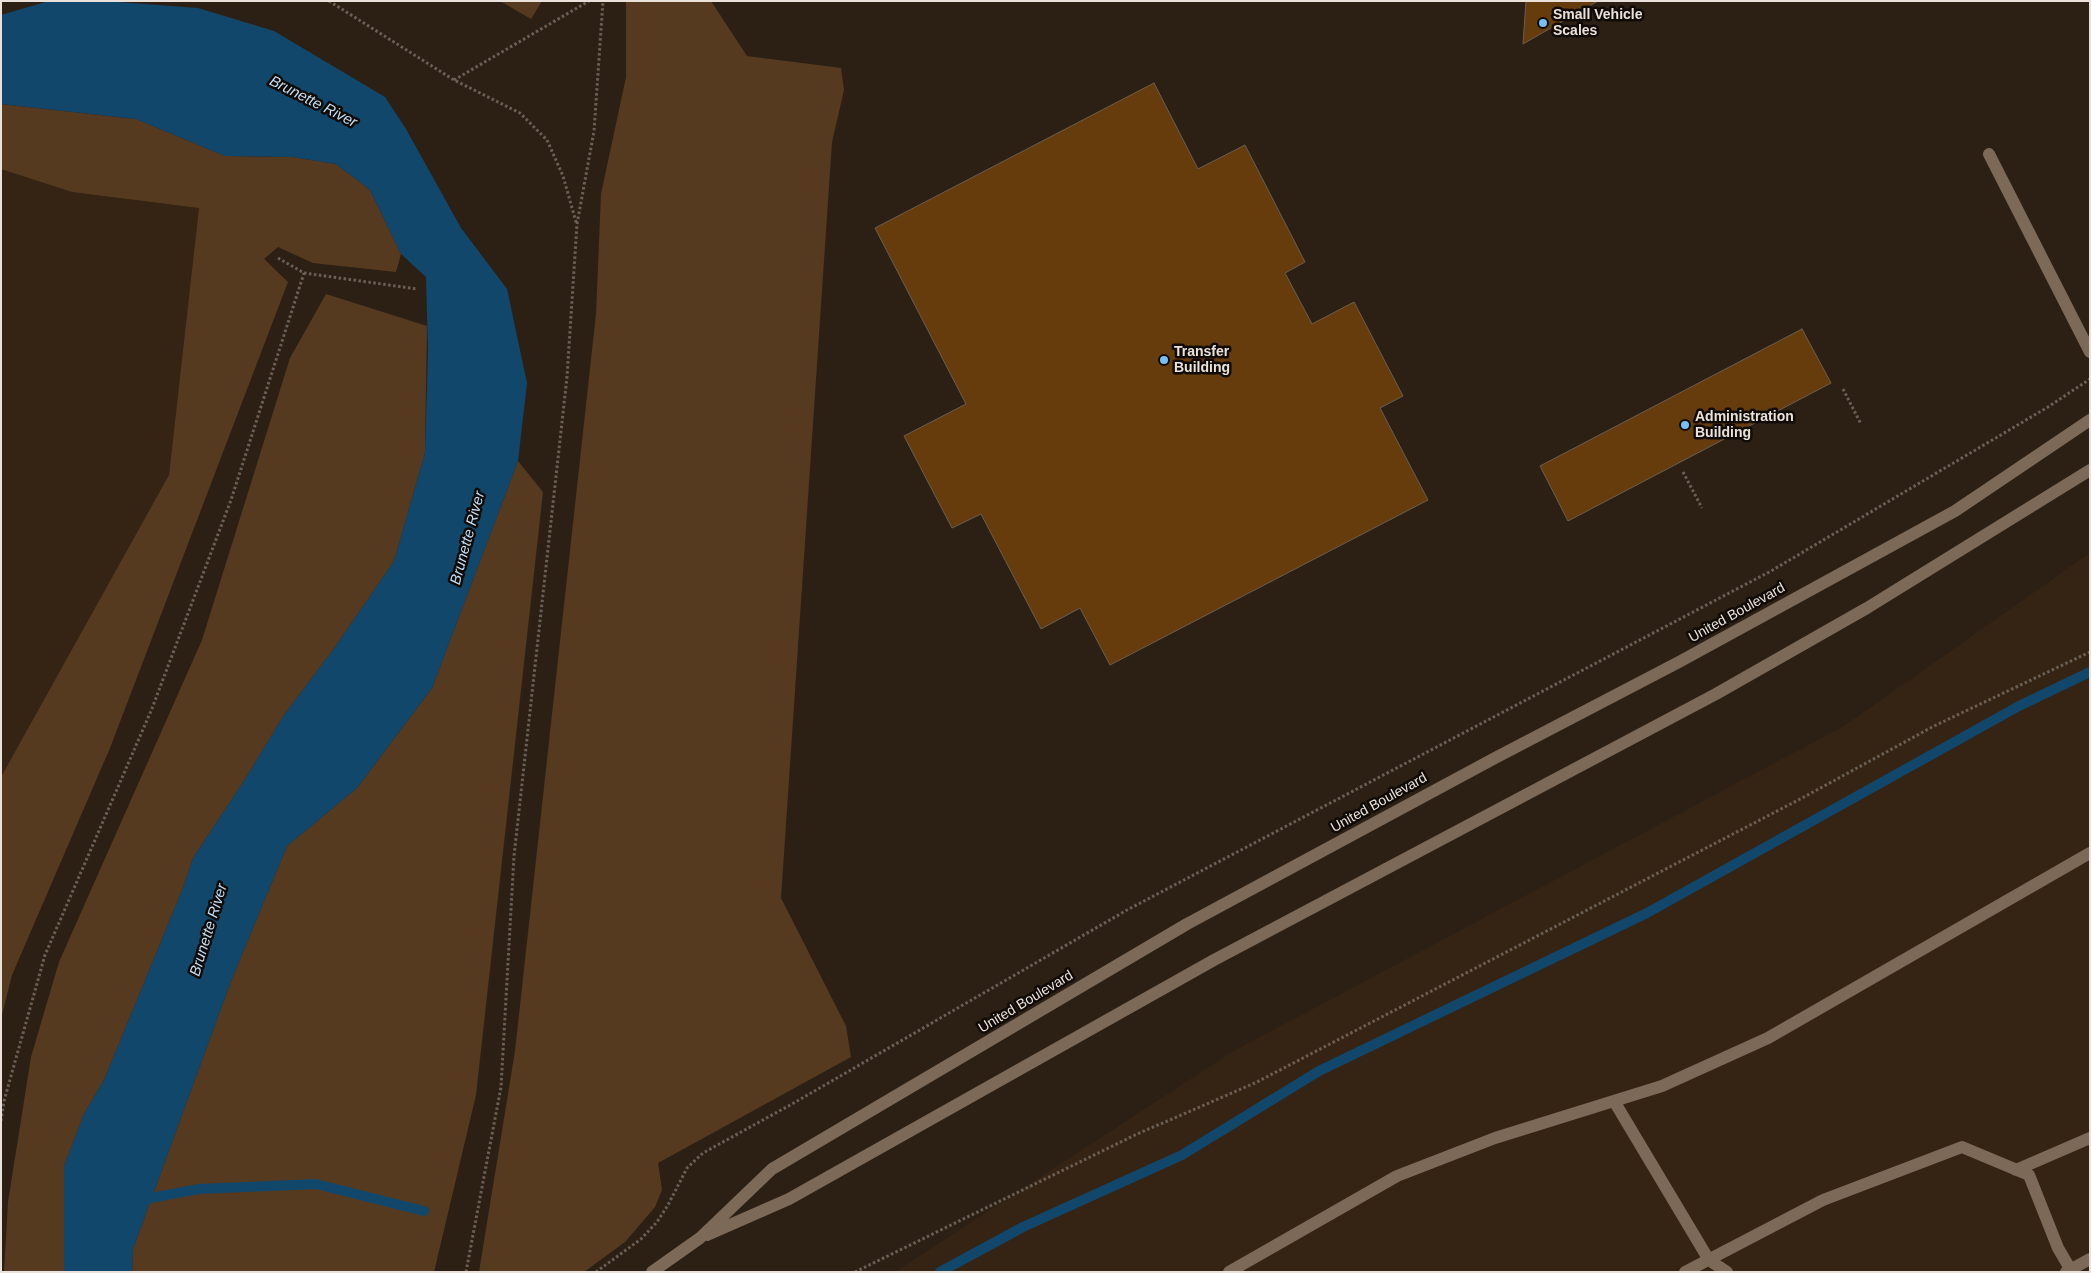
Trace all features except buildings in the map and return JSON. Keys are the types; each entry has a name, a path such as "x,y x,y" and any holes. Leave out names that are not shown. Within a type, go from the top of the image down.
{"street":[{"path":"1989,154 2090,352"},
{"name":"United Boulevard","path":"652,1272 700,1238 772,1169 1187,924 1495,758 1679,662 1955,511 2090,420"},
{"name":"United Boulevard","path":"700,1238 789,1199 1214,960 1716,694 1874,604 2090,470"},
{"path":"1229,1272 1397,1176 1495,1138 1662,1086 1768,1038 2090,853"},
{"path":"1614,1101 1709,1260 1727,1272"},
{"path":"2016,1170 2090,1138"},
{"path":"1685,1272 1823,1200 1962,1147 2029,1176 2069,1271 2090,1259"}],"path":[{"path":"329,1 454,80 520,113 547,140 563,176 576,224"},
{"path":"454,80 589,1"},
{"path":"466,1272 501,1087 514,856 567,377 576,224 594,131 604,1"},
{"path":"278,258 304,273 417,288"},
{"path":"1,1121 4,1101 45,955 161,684 231,500 304,273"},
{"path":"596,1272 641,1239 668,1205 687,1168 704,1153 1127,910 1771,571 2048,408 2090,379"},
{"path":"1843,389 1861,424"},
{"path":"1683,472 1702,508"},
{"path":"855,1272 1134,1136 1255,1083 1804,797 1934,726 2090,652"}],"shaded area":[{"path":"500,1 542,1 531,19"},
{"path":"626,1 711,1 747,56 841,68 844,90 832,142 781,898 846,1026 851,1057 658,1163 662,1190 655,1207 625,1242 584,1272 479,1272 515,1051 596,314 601,194 626,77"},
{"path":"1,104 136,119 225,156 293,157 336,164 370,190 401,254 396,272 313,263 278,247 264,259 288,282 110,748 12,975 1,1019 1,777 169,475 199,208 72,192 1,169"},
{"path":"1,169 72,192 199,207 169,475 1,777"},
{"path":"326,294 427,326 425,453 394,561 333,650 284,715 242,784 193,858 183,888 104,1080 84,1114 64,1166 64,1272 4,1272 8,1202 31,1057 59,962 202,640 290,358"},
{"path":"518,461 543,492 476,1095 434,1272 132,1272 133,1249 231,981 287,846 357,788 432,688"},
{"path":"2090,553 2090,1272 895,1272 1232,1052 1844,726"}],"water":[{"name":"Brunette River","path":"49,1 104,1 198,8 274,31 385,97 406,129 461,228 507,289 527,383 518,461 432,688 357,788 287,846 231,981 133,1249 132,1272 64,1272 64,1166 84,1114 104,1080 183,888 193,858 242,784 284,715 333,650 394,561 425,453 428,351 426,277 401,254 370,190 336,164 293,157 225,156 136,119 1,104 1,15"}],"waterway":[{"path":"940,1272 1023,1227 1182,1155 1319,1071 1647,913 2019,706 2090,672"},
{"path":"140,1200 199,1189 316,1184 424,1211"}],"place":[{"name":"Small Vehicle Scales","path":"1543,23"},
{"name":"Transfer Building","path":"1164,360"},
{"name":"Administration Building","path":"1685,425"}]}
